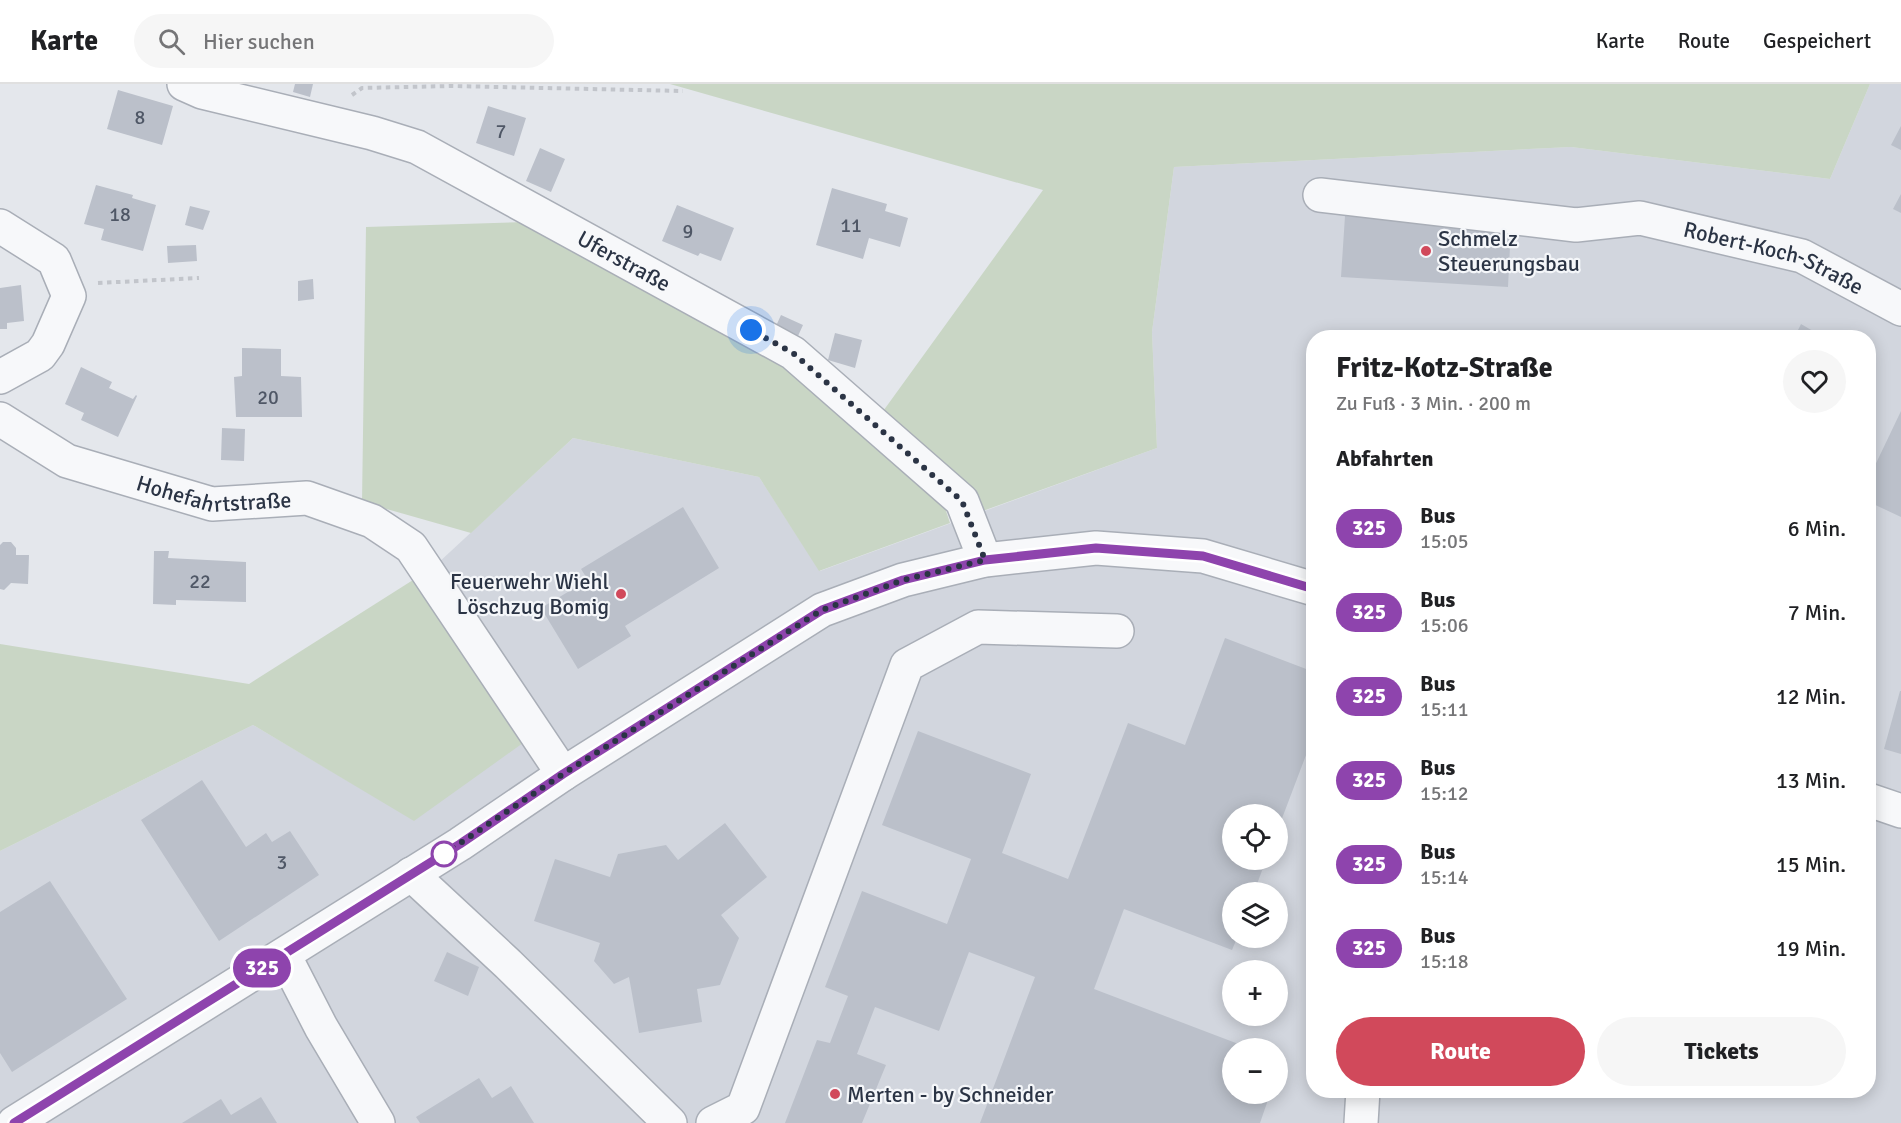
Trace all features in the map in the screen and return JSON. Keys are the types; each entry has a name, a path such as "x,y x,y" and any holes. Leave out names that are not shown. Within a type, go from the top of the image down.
{"street":[{"name":"Uferstraße","path":"184,84 202,92 372,133 417,147 793,353 962,501 985,560"},
{"name":"Robert-Koch-Straße","path":"1320,195 1576,225 1640,218 1802,256 1901,309"},
{"path":"0,226 54,260 69,296 48,344 40,355 0,377"},
{"name":"Hohefahrtstraße","path":"0,419 68,461 212,504 307,498 372,521 411,548 563,774"},
{"path":"14,1123 460,844 563,774 822,610 903,580 985,560 1096,548 1203,556 1306,587"},
{"path":"713,1123 743,1108 907,665 978,627 1117,631"},
{"path":"1876,803 1901,812"},
{"path":"411,874 508,964 670,1123"},
{"path":"284,955 321,1027 378,1123"},
{"path":"1361,1123 1363,1098"}],"path":[{"path":"317,120 363,88 452,86 683,91"},
{"path":"69,296 82,284 199,278"}],"shaded area":[{"path":"1870,84 1901,84 1901,1123 0,1123 0,851 253,725 414,820 437,564 573,438 759,477 820,571 1157,448 1152,332 1174,167 1571,147 1830,179"}],"green space":[{"path":"670,84 1870,84 1830,179 1571,147 1174,167 1152,332 1157,448 980,512 881,414 1043,190"},
{"path":"527,222 778,360 944,505 950,523 819,571 759,477 573,438 471,533 362,502 366,227"},
{"path":"413,580 523,743 414,821 253,725 0,851 0,644 249,684"}],"building":[{"path":"295,84 313,84 310,97 293,92"},
{"path":"118,90 173,106 162,145 107,129"},
{"path":"488,106 526,118 514,156 476,143"},
{"path":"1901,126 1901,150 1891,145"},
{"path":"540,148 565,159 551,192 526,181"},
{"path":"96,185 133,195 132,198 156,205 143,251 101,240 104,229 84,224"},
{"path":"832,188 887,204 885,211 908,218 900,247 869,238 863,259 816,245"},
{"path":"1901,194 1901,213 1893,209"},
{"path":"677,205 734,228 721,261 700,253 698,256 662,241"},
{"path":"190,206 210,211 203,230 185,225"},
{"name":"Schmelz Steuerungsbau","path":"1345,216 1511,226 1508,287 1341,277"},
{"path":"196,245 197,261 168,263 167,246"},
{"path":"313,279 314,299 298,301 298,281"},
{"path":"21,285 24,321 7,323 7,329 0,329 0,288"},
{"path":"781,315 803,325 798,336 776,326"},
{"path":"1801,324 1811,330 1798,330"},
{"path":"835,333 862,340 855,368 828,360"},
{"path":"242,348 281,349 281,376 301,377 302,417 236,417 234,377 242,376"},
{"path":"81,367 112,382 109,388 133,399 137,396 118,437 81,420 84,413 65,404"},
{"path":"1901,411 1901,517 1876,505 1876,463"},
{"path":"222,428 245,429 244,461 221,460"},
{"name":"Feuerwehr Wiehl Löschzug Bomig","path":"683,507 719,568 625,626 631,636 578,669 541,608 588,580 581,569"},
{"path":"3,542 11,542 16,548 16,555 29,555 28,584 11,583 4,590 0,589 0,545"},
{"path":"154,551 169,551 168,558 246,562 246,602 176,600 176,605 153,604"},
{"path":"1225,638 1306,669 1306,755 1287,804 1222,804 1222,870 1262,870 1258,882 1222,882 1222,946 1124,909 1094,989 1223,1038 1222,1104 1267,1104 1260,1123 980,1123 1035,977 969,952 939,1031 875,1007 857,1054 886,1065 862,1123 785,1123 817,1040 830,1043 848,996 825,987 862,891 947,924 971,859 882,825 918,731 1031,774 1002,853 1068,879 1128,723 1185,745"},
{"path":"1901,691 1901,754 1884,749"},
{"path":"202,780 246,847 266,833 272,842 290,831 319,875 219,941 141,820"},
{"path":"725,823 767,877 721,915 739,938 720,985 697,989 702,1022 639,1033 629,977 614,984 594,961 600,943 534,921 555,859 610,877 618,854 666,845 678,860"},
{"path":"50,881 127,999 12,1072 0,1053 0,912"},
{"path":"447,952 479,967 468,996 434,981"},
{"path":"479,1078 492,1098 511,1086 534,1123 420,1123 416,1117"},
{"path":"261,1097 277,1123 182,1123 221,1099 231,1115"}],"bus line":[{"name":"325","path":"14,1123 460,844 685,695 822,610 903,580 985,560 1096,548 1203,556 1306,587"}],"place":[{"name":"Schmelz Steuerungsbau","path":"1426,251"},
{"name":"Feuerwehr Wiehl Löschzug Bomig","path":"621,594"},
{"name":"Merten - by Schneider","path":"835,1094"}],"route":[{"path":"444,854 685,695 822,610 903,580 985,560 962,501 793,353 751,330"}]}
